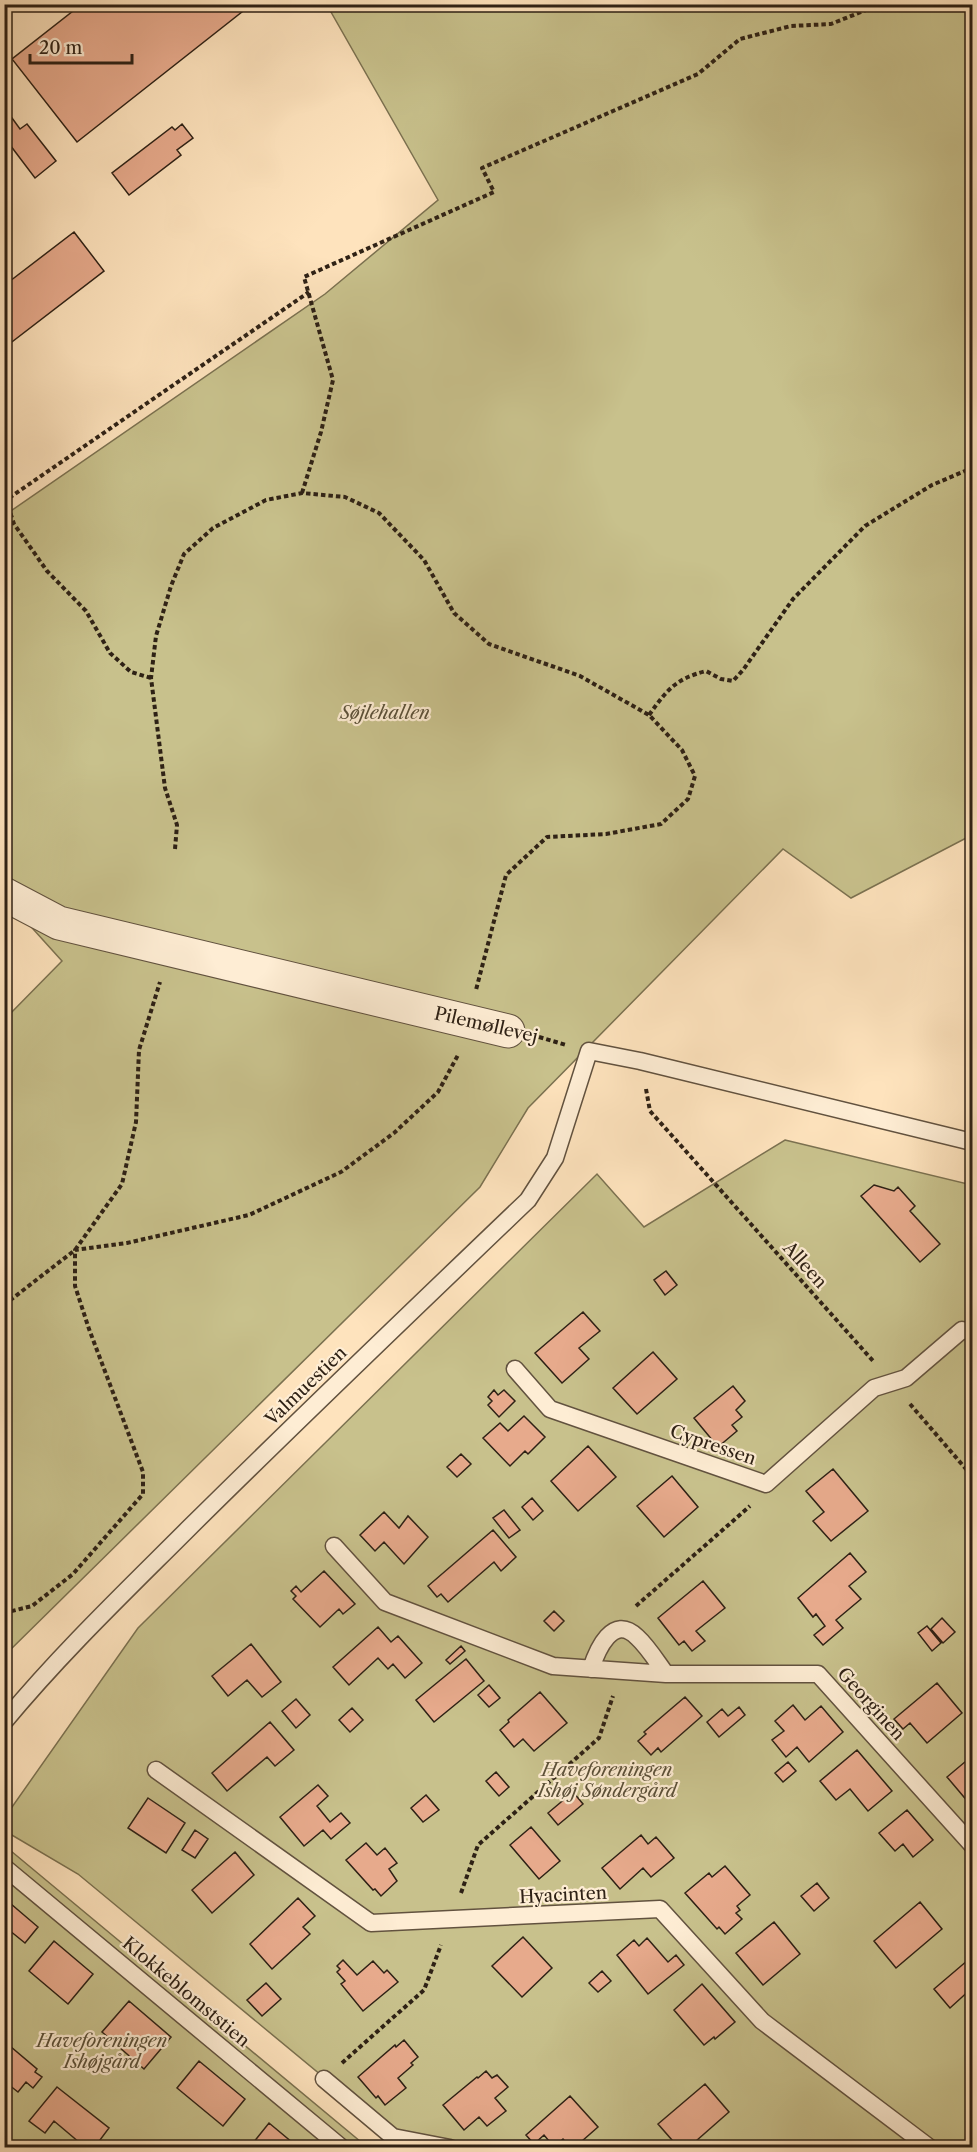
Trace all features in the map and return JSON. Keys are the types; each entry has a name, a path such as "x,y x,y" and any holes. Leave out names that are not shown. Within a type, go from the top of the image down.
{"street":[{"name":"Pilemøllevej","path":"4,894 59,923 508,1031"}],"lane":[{"path":"589,1051 640,1061 972,1142"},
{"name":"Valmuestien","path":"4,1722 85,1632 260,1458 528,1200 555,1158 589,1051"},
{"name":"Cypressen","path":"515,1369 550,1409 766,1484 874,1388 906,1378 962,1330 972,1332"},
{"name":"Georginen","path":"334,1546 385,1602 553,1666 666,1674 818,1674 972,1845"},
{"path":"591,1669 597,1650 605,1638 613,1632 623,1630 638,1637 666,1674"},
{"name":"Hyacinten","path":"156,1770 371,1923 660,1909 762,2021 930,2148"},
{"name":"Klokkeblomststien","path":"4,1867 342,2148"},
{"path":"324,2079 393,2137 450,2148"}],"path":[{"path":"302,493 321,432 333,380 304,276 494,192 482,168 698,74 740,39 791,26 831,24 880,4"},
{"path":"151,678 131,672 110,653 86,611 47,571 14,524 5,500 309,292"},
{"path":"649,715 667,690 690,675 706,671 721,679 733,681 793,599 865,526 932,484 972,468"},
{"path":"4,1305 75,1250 122,1184 136,1122 139,1050 169,950"},
{"name":"Pilemøllevej","path":"508,1031 589,1051"},
{"name":"Alleen","path":"640,1061 650,1111 972,1476"},
{"path":"623,1630 629,1612 762,1496 766,1484"},
{"path":"324,2079 424,1990 478,1845 599,1738 621,1671"}],"green space":[{"name":"Søjlehallen","path":"327,5 972,5 972,835 851,898 783,849 528,1108 480,1187 5,1655 5,1019 62,961 5,898 5,515 325,294 438,200"},
{"name":"Haveforeningen Ishøj Søndergård","path":"785,1140 972,1185 972,2147 408,2147 78,1874 5,1831 5,1817 138,1628 597,1174 644,1227"},
{"name":"Haveforeningen Ishøjgård","path":"5,1846 367,2147 5,2147"}],"building":[{"path":"82,4 252,4 77,142 12,59"},
{"path":"12,118 20,129 27,124 56,161 35,178 7,141 4,142 4,123"},
{"path":"182,124 193,138 177,150 181,155 129,195 112,173 172,127 175,130"},
{"path":"74,232 104,271 4,348 4,273 10,281"},
{"path":"874,1185 894,1191 898,1187 915,1206 910,1211 940,1244 920,1262 861,1196"},
{"path":"666,1271 677,1285 665,1295 654,1280"},
{"path":"583,1312 600,1331 579,1348 589,1359 562,1383 535,1353"},
{"path":"653,1352 677,1379 637,1414 613,1388"},
{"path":"733,1386 745,1401 736,1410 742,1417 732,1425 737,1431 718,1447 694,1418"},
{"path":"494,1390 498,1395 504,1390 515,1401 499,1417 488,1405 492,1401 488,1397"},
{"path":"524,1416 545,1437 528,1454 525,1451 510,1466 483,1438 500,1423 508,1431"},
{"path":"588,1446 616,1477 578,1511 551,1481"},
{"path":"461,1454 471,1464 457,1477 447,1467"},
{"path":"833,1469 868,1511 831,1541 813,1521 824,1512 806,1491"},
{"path":"672,1476 698,1507 664,1537 637,1506"},
{"path":"532,1498 543,1511 533,1520 522,1507"},
{"path":"504,1510 520,1530 509,1538 493,1518"},
{"path":"384,1512 399,1528 408,1516 428,1537 404,1564 384,1542 375,1551 360,1535"},
{"path":"493,1530 516,1557 501,1571 494,1562 448,1602 441,1594 437,1597 428,1586"},
{"path":"850,1553 866,1572 849,1586 861,1599 836,1620 843,1628 823,1645 814,1635 825,1626 816,1614 813,1617 798,1598"},
{"path":"324,1571 355,1604 343,1614 339,1609 320,1627 293,1599 296,1596 291,1591 296,1586 301,1592"},
{"path":"703,1581 725,1608 696,1631 705,1641 692,1651 684,1641 679,1645 658,1618"},
{"path":"554,1611 564,1621 554,1631 544,1621"},
{"path":"942,1618 955,1632 943,1643 931,1629"},
{"path":"927,1626 941,1643 932,1651 918,1633"},
{"path":"378,1627 391,1642 398,1636 422,1663 405,1678 393,1664 388,1669 378,1658 349,1685 333,1667"},
{"path":"251,1644 281,1682 262,1697 247,1680 228,1696 212,1676"},
{"path":"461,1646 465,1651 450,1664 446,1660"},
{"path":"466,1659 484,1681 434,1722 416,1700"},
{"path":"937,1683 962,1713 927,1743 910,1723 903,1729 894,1719"},
{"path":"489,1685 500,1698 489,1707 478,1695"},
{"path":"540,1692 567,1723 534,1751 523,1739 514,1747 500,1730"},
{"path":"685,1697 702,1716 661,1752 658,1748 651,1755 638,1741 646,1734 644,1732"},
{"path":"296,1699 310,1715 296,1728 282,1711"},
{"path":"793,1705 805,1720 821,1706 843,1732 809,1762 797,1747 786,1757 772,1740 784,1731 775,1721"},
{"path":"739,1707 745,1715 719,1737 707,1722 722,1709 728,1716"},
{"path":"352,1708 363,1720 350,1732 339,1720"},
{"path":"270,1722 294,1750 275,1766 267,1757 227,1791 212,1773"},
{"path":"857,1750 892,1791 868,1811 850,1789 836,1800 820,1781"},
{"path":"972,1756 972,1804 947,1777"},
{"path":"788,1762 796,1771 783,1782 775,1773"},
{"path":"496,1772 509,1787 499,1796 486,1781"},
{"path":"318,1785 328,1796 317,1806 330,1822 341,1813 350,1823 331,1839 323,1830 304,1846 280,1817"},
{"path":"573,1792 583,1804 558,1825 548,1813"},
{"path":"426,1795 439,1810 423,1822 411,1808"},
{"path":"148,1798 185,1823 166,1853 128,1828"},
{"path":"907,1810 933,1840 913,1857 903,1844 895,1851 879,1833"},
{"path":"531,1827 560,1861 539,1879 510,1845"},
{"path":"195,1830 208,1839 195,1858 182,1850"},
{"path":"641,1835 648,1844 656,1837 674,1858 651,1877 643,1868 620,1889 602,1868"},
{"path":"366,1843 377,1855 385,1848 397,1863 389,1869 397,1881 381,1896 346,1860"},
{"path":"235,1852 254,1875 212,1913 192,1890"},
{"path":"725,1866 750,1895 737,1906 740,1910 736,1913 742,1919 725,1934 719,1927 717,1929 685,1893 709,1873 712,1877"},
{"path":"817,1883 829,1898 814,1911 801,1896"},
{"path":"4,1898 38,1927 25,1943 4,1926"},
{"path":"298,1898 315,1916 303,1927 310,1934 272,1969 250,1944"},
{"path":"920,1902 942,1929 896,1968 874,1941"},
{"path":"774,1922 800,1954 763,1985 736,1953"},
{"path":"523,1937 552,1968 522,1997 492,1966"},
{"path":"647,1938 668,1962 676,1955 684,1965 648,1994 617,1955 634,1940 639,1946"},
{"path":"54,1941 93,1974 68,2004 29,1971"},
{"path":"343,1960 357,1975 373,1961 384,1973 387,1970 398,1982 363,2011 341,1984 345,1981 337,1972 340,1969 337,1966"},
{"path":"968,1960 972,1966 972,1988 950,2008 934,1989"},
{"path":"602,1971 611,1981 598,1992 589,1983"},
{"path":"266,1983 281,1999 262,2016 247,2000"},
{"path":"702,1984 735,2022 704,2045 674,2010"},
{"path":"129,2001 171,2037 144,2069 102,2032"},
{"path":"404,2040 418,2057 411,2063 413,2065 398,2078 406,2088 385,2105 358,2077"},
{"path":"4,2041 37,2069 35,2072 42,2077 33,2088 26,2082 18,2092 4,2081"},
{"path":"199,2061 245,2099 223,2126 177,2088"},
{"path":"486,2071 492,2078 497,2075 508,2087 495,2098 506,2111 487,2126 479,2117 464,2130 443,2105"},
{"path":"705,2084 729,2112 688,2148 679,2148 658,2124"},
{"path":"57,2087 109,2128 94,2148 86,2148 54,2121 45,2133 29,2121"},
{"path":"570,2096 598,2127 574,2148 571,2148 563,2139 554,2147 544,2135 534,2144 526,2135"},
{"path":"269,2123 299,2148 249,2148"}]}
